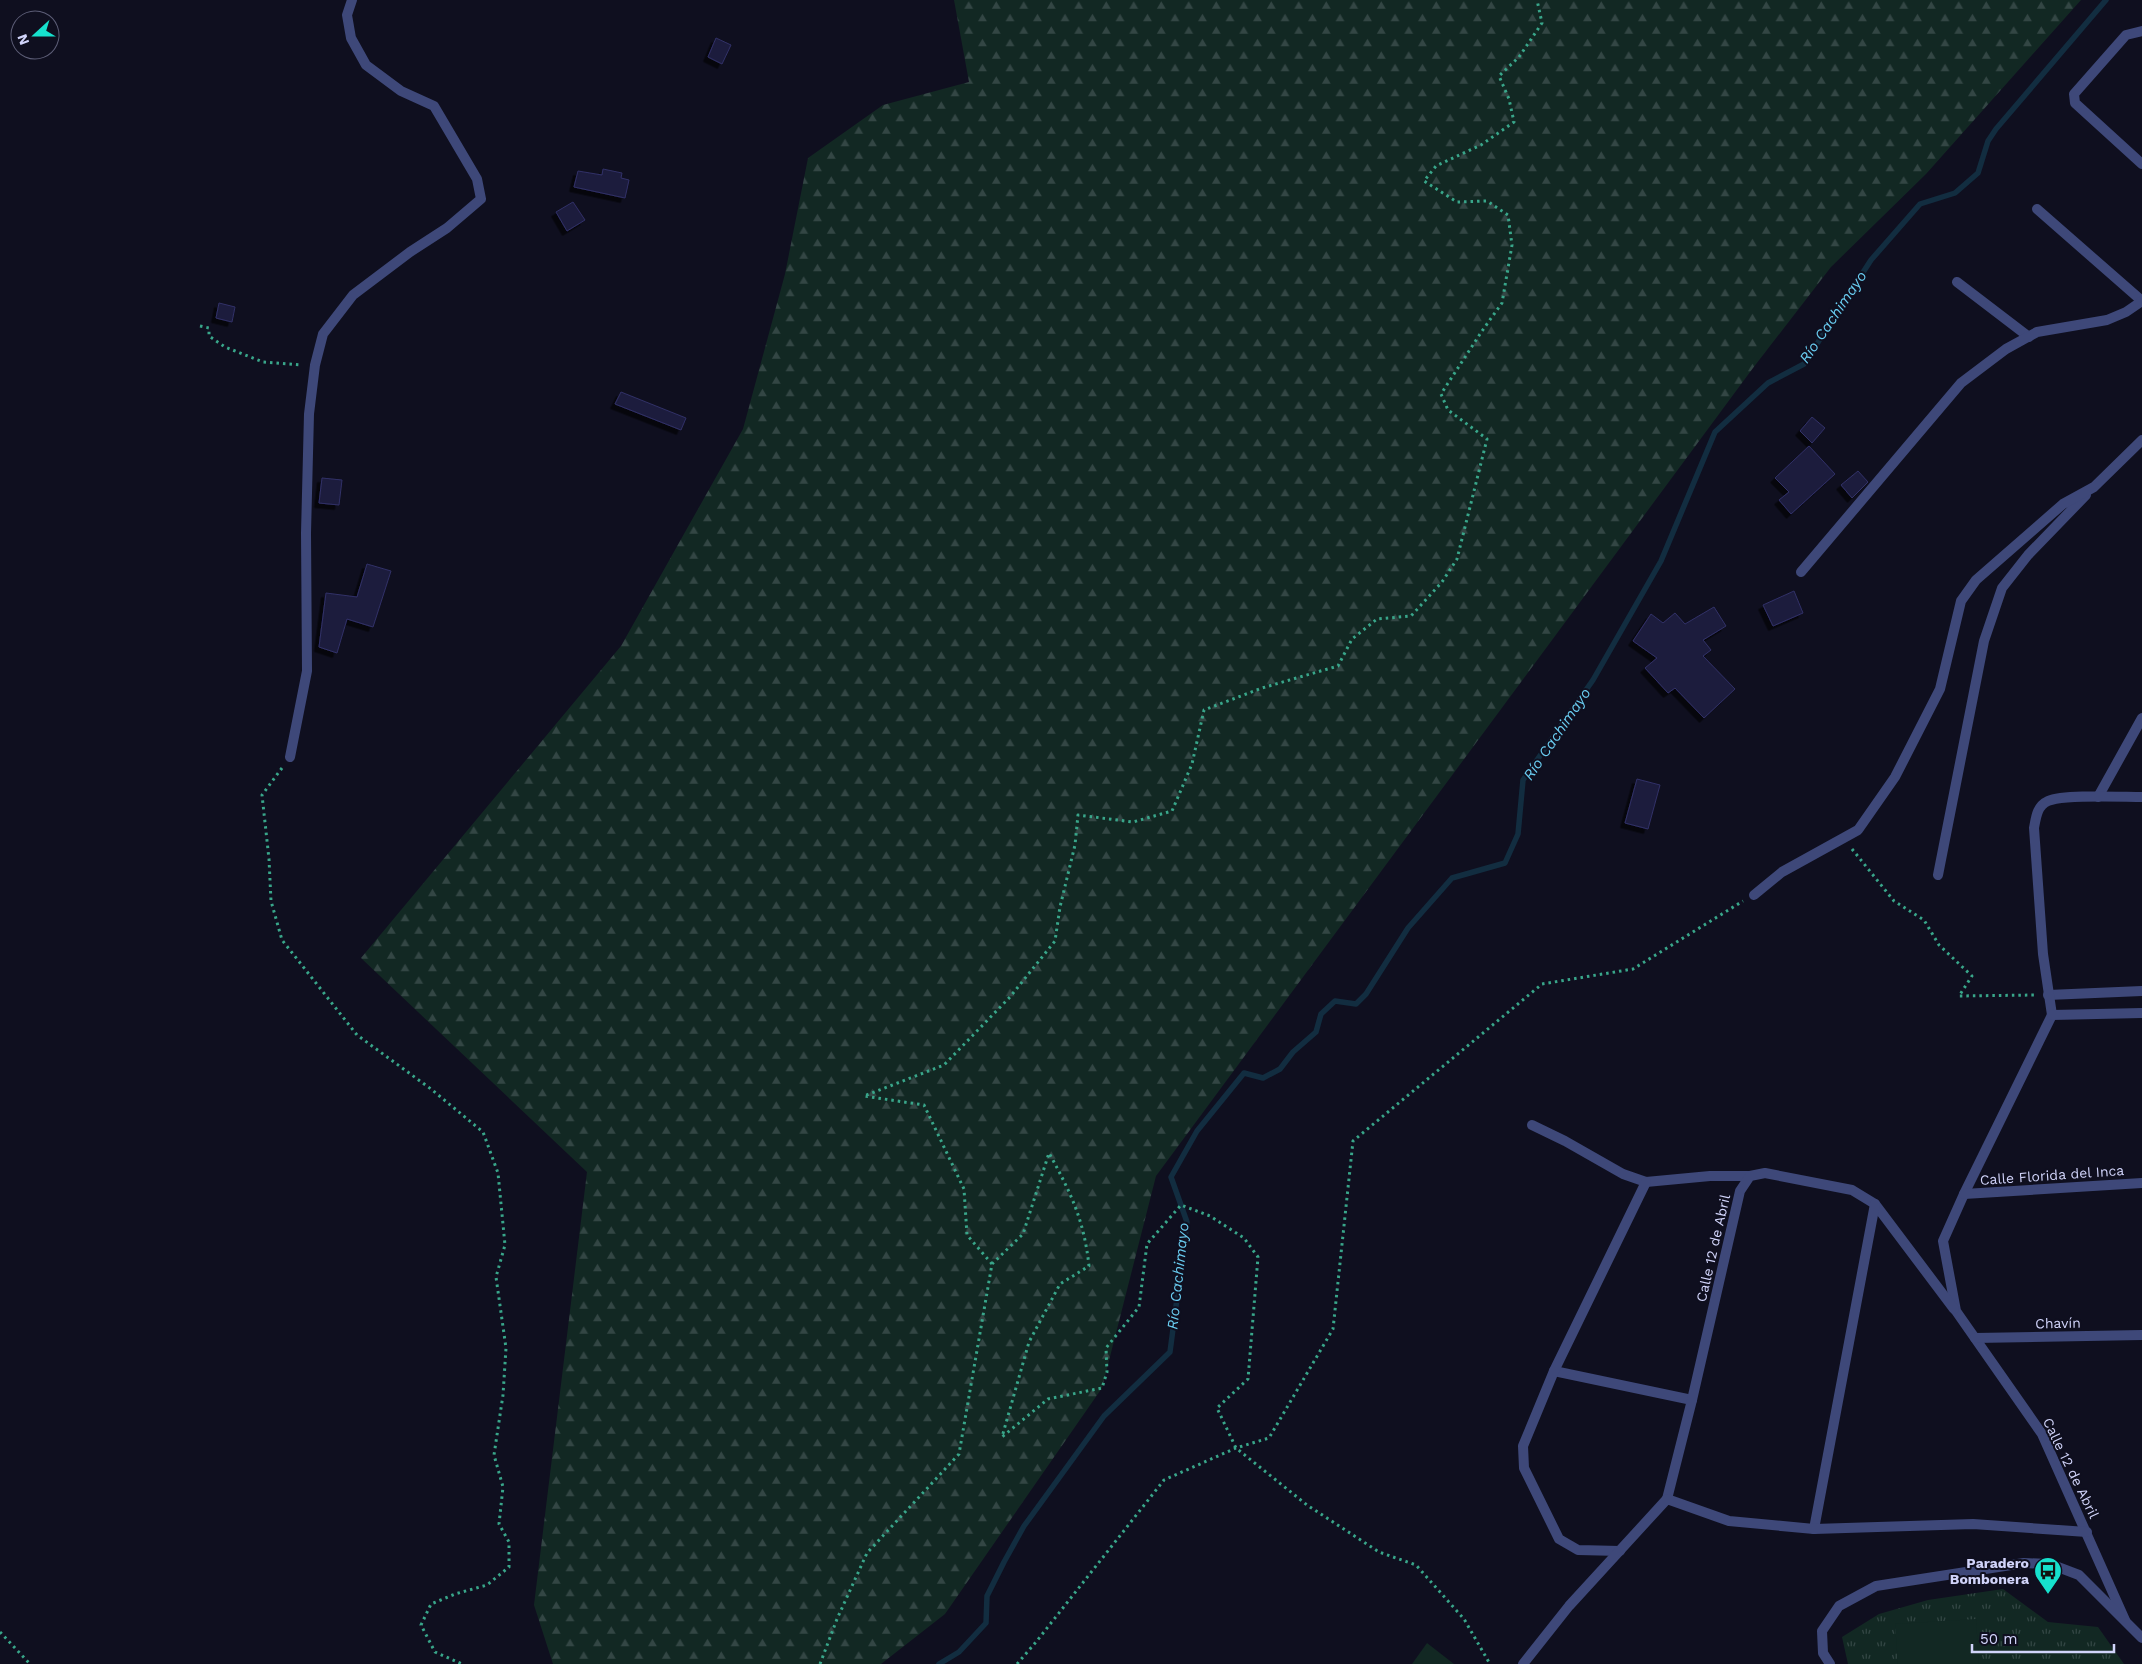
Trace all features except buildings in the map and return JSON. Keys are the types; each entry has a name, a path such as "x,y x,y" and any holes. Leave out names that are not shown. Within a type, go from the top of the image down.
{"street":[{"path":"290,757 307,671 306,533 309,414 315,365 323,334 354,295 410,252 446,228 481,199 477,179 434,106 401,91 366,65 351,38 347,15 352,0"},
{"path":"2142,31 2126,35 2074,94 2075,103 2142,164"},
{"path":"1801,572 1961,383 2006,349 2037,332 2107,320 2126,312 2142,301 2037,209"},
{"path":"1957,282 2029,337"},
{"path":"1938,875 1984,641 2002,588 2028,555 2142,440"},
{"path":"1754,894 1782,872 1858,830 1895,777 1940,689 1960,601 1976,580 2063,504 2094,487"},
{"path":"2098,797 2142,718"},
{"path":"2142,797 2062,798 2047,801 2038,810 2034,828 2043,954 2052,1015 2142,1013"},
{"path":"2048,995 2142,991"},
{"name":"Calle 12 de Abril","path":"1956,1311 1942,1241 2052,1015"},
{"path":"1532,1125 1565,1141 1623,1174 1646,1182 1710,1176 1750,1176"},
{"name":"Calle 12 de Abril","path":"1667,1498 1692,1400 1740,1191 1750,1176 1765,1174 1852,1190 1875,1204 1956,1311 2042,1434 2126,1622"},
{"path":"1620,1551 1578,1550 1559,1540 1524,1468 1523,1446 1554,1372 1646,1182"},
{"name":"Calle Florida del Inca","path":"1964,1194 2142,1183"},
{"path":"1814,1529 1875,1204"},
{"name":"Chavín","path":"1975,1338 2142,1335"},
{"path":"1554,1372 1692,1400"},
{"path":"1524,1664 1569,1606 1667,1498 1729,1521 1814,1529 1973,1524 2087,1532"},
{"path":"1830,1664 1823,1653 1822,1631 1839,1606 1876,1586 2024,1563 2050,1564 2079,1575 2142,1638"}],"path":[{"path":"992,1264 967,1234 964,1189 924,1105 864,1096 944,1065 1010,997 1056,941 1060,907 1075,845 1078,815 1134,822 1172,811 1192,764 1204,710 1262,688 1338,666 1352,639 1377,619 1411,616 1442,582 1457,559 1487,439 1448,410 1441,394 1502,303 1512,245 1508,215 1486,201 1457,202 1424,181 1436,166 1481,146 1514,122 1509,99 1499,76 1519,57 1542,23 1537,0"},
{"path":"200,326 208,328 210,336 225,347 263,362 315,365"},
{"path":"290,757 262,795 269,859 271,901 282,940 357,1035 431,1089 483,1132 498,1173 505,1245 496,1276 506,1348 494,1455 503,1487 499,1524 509,1542 509,1567 487,1586 431,1604 421,1625 435,1652 462,1664"},
{"path":"1843,838 1894,901 1924,920 1939,945 1972,976 1959,996 2048,995"},
{"path":"1016,1664 1036,1642 1164,1480 1236,1448 1269,1438 1333,1329 1353,1141 1542,984 1633,969 1754,894"},
{"path":"820,1664 837,1619 867,1553 959,1454 992,1264 1023,1234 1049,1153 1072,1194 1079,1213 1086,1242 1089,1266 1060,1284 1029,1342 1002,1437 1048,1399 1102,1388 1107,1372 1106,1348 1139,1307 1147,1244 1181,1205 1210,1216 1244,1238 1258,1258 1248,1379 1217,1408 1236,1448 1307,1505 1378,1552 1416,1565 1464,1619 1490,1664"},
{"path":"0,1632 30,1664"}],"green space":[{"path":"954,0 2081,0 1926,174 1831,267 1753,368 1156,1176 1102,1388 945,1614 881,1664 553,1664 534,1605 587,1172 361,958 621,646 743,429 785,274 808,158 883,105 969,82"},
{"path":"2003,1589 2048,1622 2098,1627 2124,1664 1848,1664 1842,1637 1879,1614 1928,1600"},
{"path":"1976,1619 1979,1664 1898,1664 1895,1624"},
{"path":"1427,1643 1454,1664 1412,1664"}],"waterway":[{"name":"Río Cachimayo","path":"939,1664 959,1652 986,1623 987,1596 1024,1526 1104,1416 1170,1352 1187,1222 1171,1177 1197,1131 1244,1073 1263,1078 1280,1069 1293,1052 1316,1032 1321,1014 1335,1001 1356,1004 1366,994 1408,928 1452,878 1505,863 1518,834 1523,780 1593,680 1661,561 1715,432 1768,383 1804,364 1871,260 1920,204 1955,193 1978,173 1988,141 1996,129 2106,0"}],"place":[{"name":"Paradero Bombonera","path":"2048,1595"}]}
